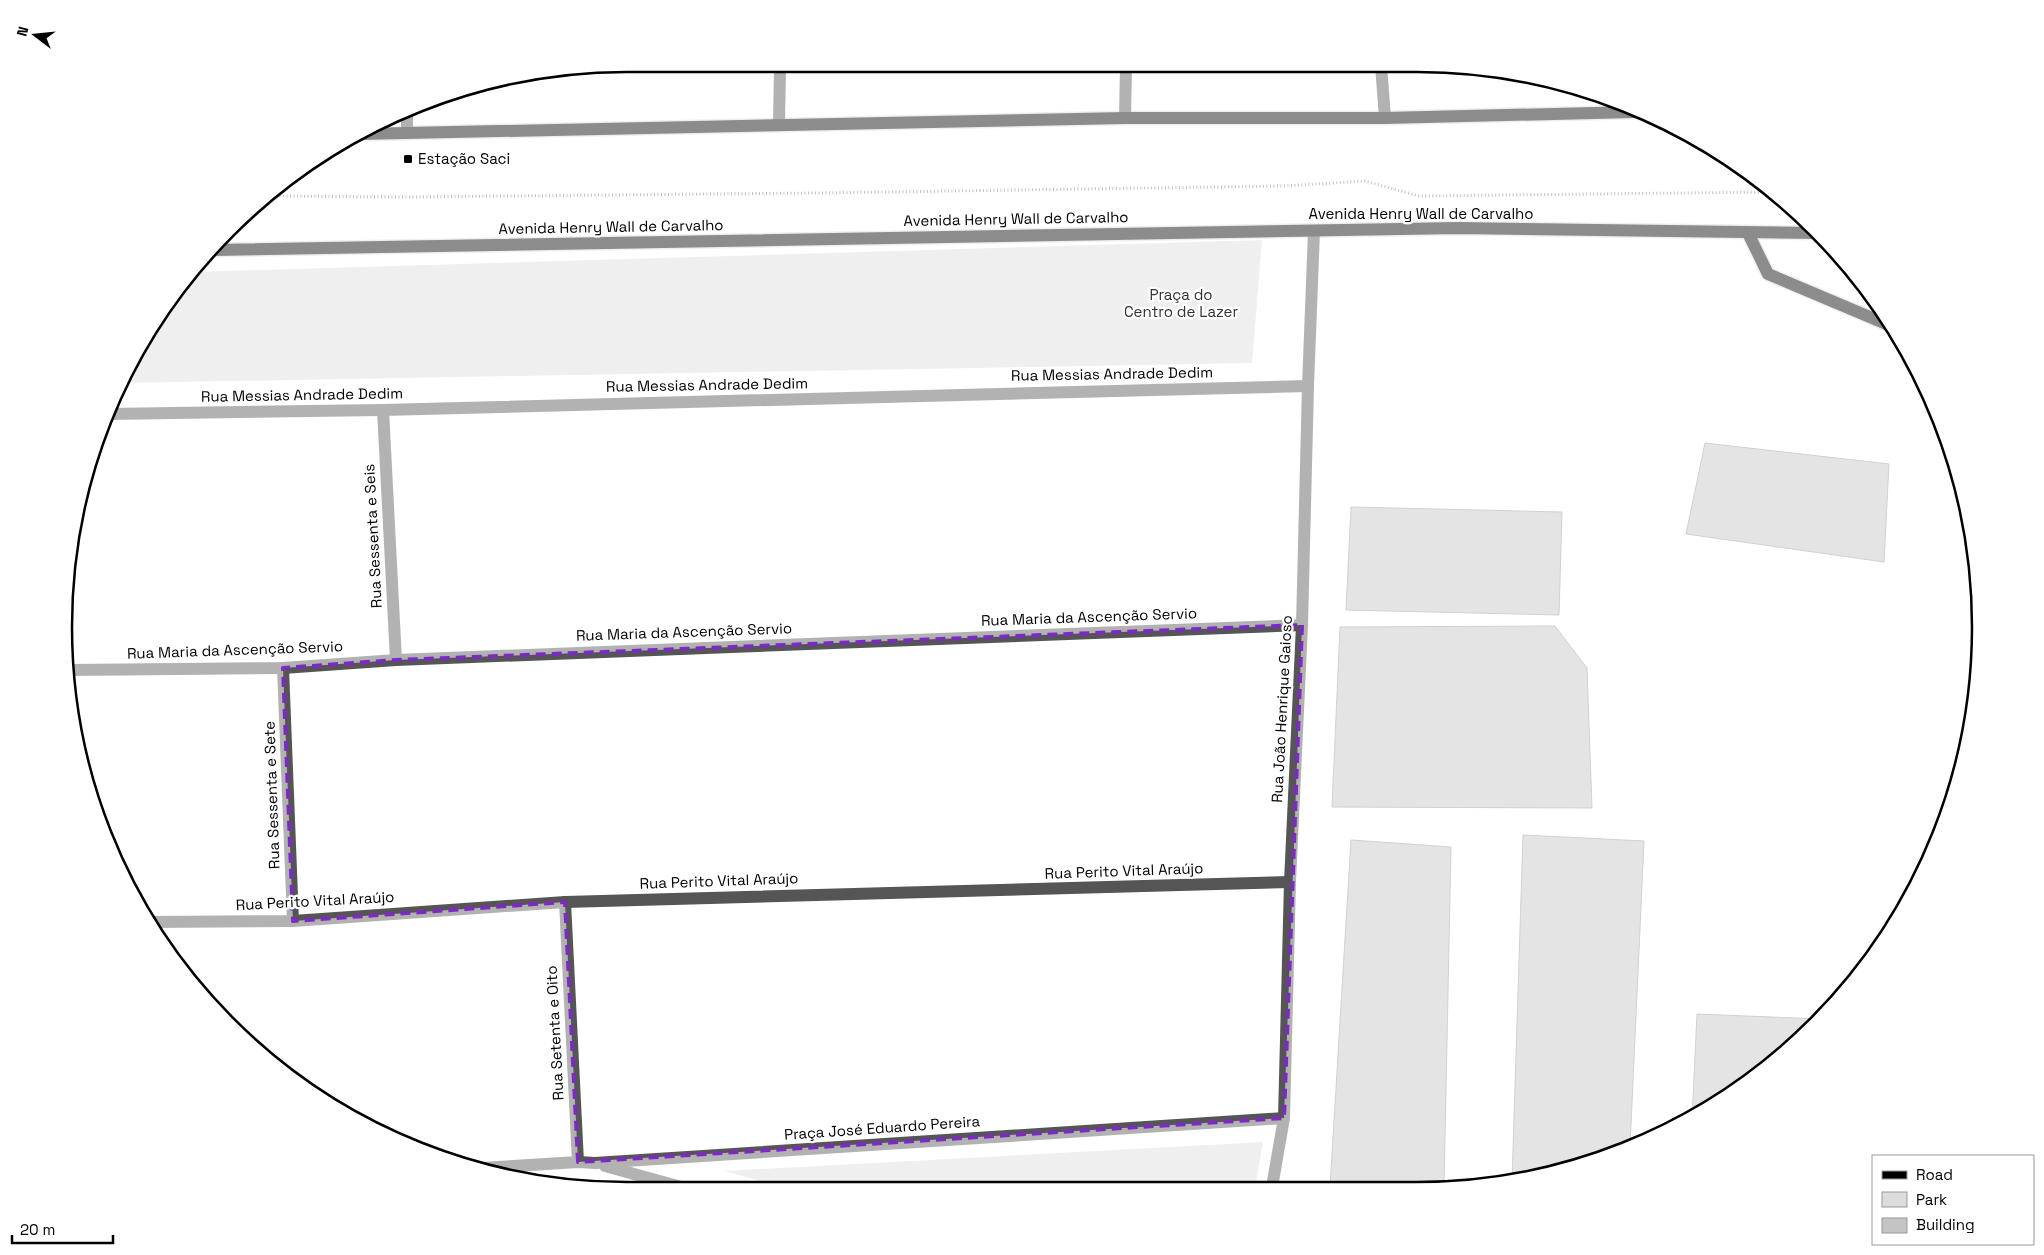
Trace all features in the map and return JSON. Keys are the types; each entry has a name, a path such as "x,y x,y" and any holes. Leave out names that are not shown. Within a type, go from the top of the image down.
{"main road":[{"path":"377,133 1125,118 1386,118 1617,110"},
{"name":"Avenida Henry Wall de Carvalho","path":"221,250 1458,228 1807,233"},
{"path":"1748,233 1768,274 1879,321"}],"street":[{"path":"780,72 780,124"},
{"path":"1125,118 1126,72"},
{"path":"1382,72 1386,118"},
{"path":"407,119 407,131"},
{"name":"Rua João Henrique Gaioso","path":"1273,1182 1284,1118 1290,882 1302,625 1314,231"},
{"name":"Rua Messias Andrade Dedim","path":"116,414 383,410 1308,386"},
{"name":"Rua Sessenta e Seis","path":"383,410 396,660"},
{"name":"Rua Maria da Ascenção Servio","path":"74,670 283,668 396,660 1302,625"},
{"name":"Rua Sessenta e Sete","path":"283,668 293,921"},
{"name":"Rua Perito Vital Araújo","path":"157,922 293,921 565,902 1290,882"},
{"name":"Rua Setenta e Oito","path":"565,902 578,1162"},
{"name":"Praça José Eduardo Pereira","path":"497,1167 578,1162 595,1163 1284,1118"},
{"path":"595,1163 663,1182"}],"path":[{"path":"279,196 414,197 815,193 1284,186 1365,181 1419,196 1760,192"}],"highlighted area":[{"path":"1302,625 1284,1118 578,1162 565,902 293,921 283,668 396,660"}],"green space":[{"name":"Praça do Centro de Lazer","path":"1262,240 1252,363 130,383 166,319 202,272"},
{"path":"1263,1142 1256,1182 764,1182 724,1171"}],"building":[{"path":"1705,443 1889,464 1884,562 1686,534"},
{"path":"1351,507 1562,512 1559,615 1346,610"},
{"path":"1555,626 1587,668 1592,808 1332,807 1340,627"},
{"path":"1523,835 1644,841 1630,1139 1560,1164 1512,1174"},
{"path":"1351,840 1451,847 1444,1181 1330,1182"},
{"path":"1697,1014 1810,1019 1754,1068 1692,1109"}],"place":[{"name":"Estação Saci","path":"408,159"}]}
